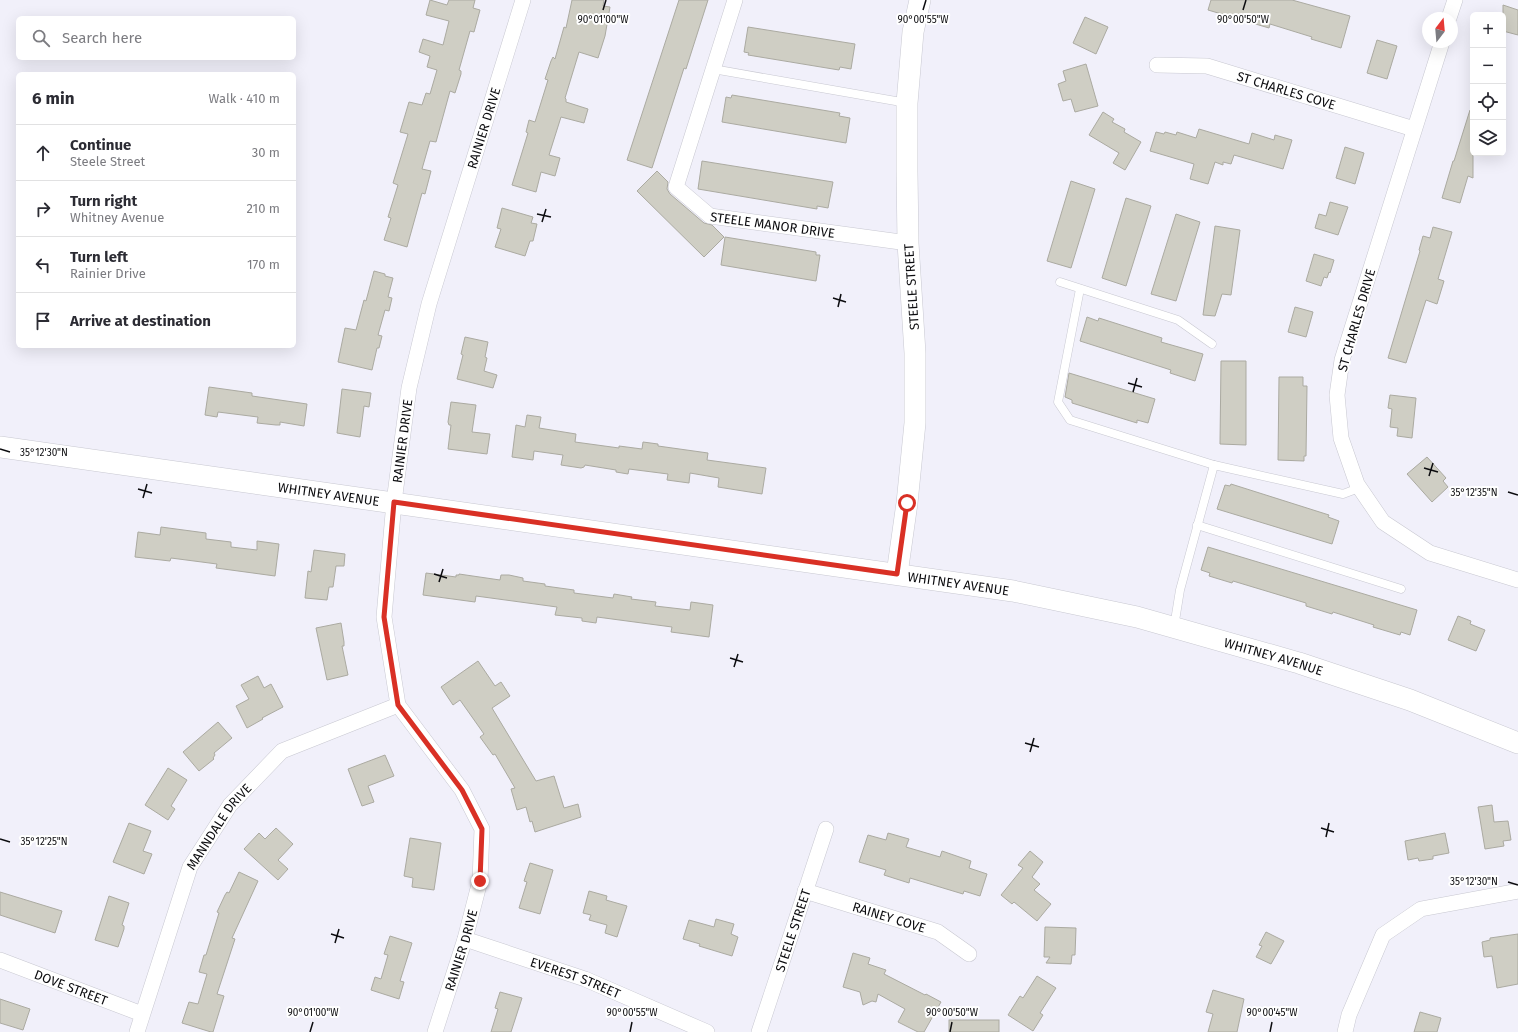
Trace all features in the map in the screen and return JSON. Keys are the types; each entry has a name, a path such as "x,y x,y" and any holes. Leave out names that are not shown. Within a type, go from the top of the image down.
{"main road":[{"name":"STEELE STREET","path":"897,574 907,503 914,423 915,353 908,243 908,103 913,32 920,0"},
{"name":"WHITNEY AVENUE","path":"0,447 1013,591 1137,617 1299,663 1410,700 1518,743"}],"street":[{"name":"RAINIER DRIVE","path":"435,1032 465,939 480,881 482,829 462,790 398,705 384,617 394,502 409,388 429,304 523,0"},
{"name":"STEELE MANOR DRIVE","path":"735,0 676,187 710,216 908,243"},
{"path":"1451,12 1455,0"},
{"name":"ST CHARLES DRIVE","path":"1440,48 1342,360 1338,395 1341,438 1356,484 1384,522 1430,553 1518,580"},
{"name":"ST CHARLES COVE","path":"1157,65 1207,66 1414,129"},
{"name":"MANNDALE DRIVE","path":"137,1032 190,867 230,805 282,751 398,705"},
{"name":"STEELE STREET","path":"759,1032 826,829"},
{"path":"1345,1032 1349,1015 1383,935 1421,909 1518,891"},
{"name":"RAINEY COVE","path":"805,892 938,932 969,954"},
{"name":"EVEREST STREET","path":"465,939 584,979 706,1032"},
{"name":"DOVE STREET","path":"0,960 142,1014"}],"lane":[{"path":"713,69 908,103"},
{"path":"1060,282 1178,320 1212,344"},
{"path":"1080,289 1058,402 1070,420 1214,465 1343,494 1359,488"},
{"path":"1174,628 1180,590 1214,465"},
{"path":"1197,526 1400,589"}],"building":[{"path":"430,0 447,5 449,0 475,0 473,8 480,10 474,32 470,31 459,70 461,71 461,74 455,93 450,91 436,142 430,141 422,169 431,171 425,194 422,193 407,247 384,240 391,218 388,217 398,185 393,183 408,134 400,132 409,102 422,105 426,93 430,94 437,70 427,67 430,56 419,52 423,39 443,45 449,21 426,15"},
{"path":"572,0 604,0 603,6 610,7 605,36 598,58 579,52 565,98 566,102 588,109 584,123 561,117 549,155 560,158 555,176 541,172 536,192 512,185 528,133 526,132 529,120 535,122 548,80 545,79 553,57 555,59 564,27 566,28"},
{"path":"679,0 708,0 686,69 684,68 652,168 627,160"},
{"path":"1211,0 1292,0 1350,16 1341,48 1270,24 1269,28 1208,10"},
{"path":"1503,5 1518,10 1518,35 1506,32 1506,12 1503,12"},
{"path":"1085,17 1108,27 1096,54 1073,43"},
{"path":"748,27 855,44 851,69 840,67 839,70 748,55 749,53 744,52"},
{"path":"1377,40 1397,46 1387,79 1367,73"},
{"path":"1086,64 1098,106 1075,112 1071,99 1063,101 1058,84 1066,81 1063,71"},
{"path":"732,95 840,113 839,116 850,118 846,143 722,122 726,97 731,98"},
{"path":"1470,110 1470,156 1473,156 1473,178 1468,176 1460,203 1442,198"},
{"path":"1103,112 1114,119 1112,122 1125,129 1124,132 1141,142 1125,170 1113,163 1119,153 1089,135"},
{"path":"1199,129 1249,144 1252,133 1274,140 1275,135 1292,140 1283,169 1234,155 1231,164 1223,162 1223,165 1215,162 1208,184 1190,179 1194,164 1150,151 1156,132 1164,134 1165,132 1176,135 1177,132 1196,138"},
{"path":"1345,147 1364,153 1355,184 1336,178"},
{"path":"702,161 833,182 828,208 817,206 817,209 698,189"},
{"path":"657,171 668,182 667,189 670,194 704,223 712,225 724,237 704,257 637,191"},
{"path":"1071,181 1095,189 1071,268 1047,261"},
{"path":"1126,198 1151,206 1126,286 1102,278"},
{"path":"1330,202 1348,207 1338,235 1315,228 1319,214 1326,216"},
{"path":"502,208 533,217 531,223 537,224 533,241 530,241 525,256 495,247 501,229 497,228"},
{"path":"1176,214 1200,222 1176,301 1151,294"},
{"path":"1215,226 1240,230 1231,295 1222,294 1215,316 1203,315"},
{"path":"1433,227 1452,232 1438,279 1444,281 1437,304 1426,300 1406,363 1388,358 1420,251 1423,236 1430,238"},
{"path":"725,237 816,252 816,255 820,255 816,281 721,265"},
{"path":"1314,254 1334,260 1330,273 1329,272 1327,278 1324,277 1321,286 1306,281"},
{"path":"374,271 393,278 388,297 392,298 389,311 385,310 378,335 382,336 379,348 377,348 372,370 338,362 345,328 356,330"},
{"path":"1295,307 1313,312 1306,337 1288,332"},
{"path":"1087,317 1098,321 1099,318 1162,338 1161,342 1203,354 1195,381 1170,373 1171,370 1080,341"},
{"path":"465,337 488,342 484,371 497,375 493,388 457,379 463,355 461,354"},
{"path":"1221,361 1246,361 1246,445 1220,444"},
{"path":"1069,373 1155,399 1148,423 1137,420 1137,423 1072,403 1072,400 1065,397"},
{"path":"1279,377 1303,377 1303,386 1307,386 1306,456 1304,456 1304,461 1278,460"},
{"path":"209,387 252,393 252,396 307,404 304,426 280,422 280,425 257,423 258,417 218,412 217,417 205,415"},
{"path":"342,389 371,393 369,407 364,406 360,437 337,433"},
{"path":"1390,395 1416,398 1412,438 1397,436 1398,428 1390,427 1392,409 1388,408"},
{"path":"451,402 476,405 472,432 490,434 487,454 448,449 451,425 449,425 448,422"},
{"path":"527,415 541,417 539,428 576,434 575,442 619,448 619,446 642,449 643,442 658,444 658,446 708,453 707,460 766,468 762,494 718,487 719,478 690,473 689,483 667,480 668,474 629,469 628,474 616,472 616,470 585,465 581,468 561,465 563,455 534,451 533,460 512,457 516,425 525,427"},
{"path":"1427,457 1446,478 1443,481 1448,487 1432,502 1407,474"},
{"path":"1231,484 1329,515 1328,517 1339,521 1332,544 1217,509 1225,485 1230,486"},
{"path":"161,527 206,533 206,539 231,542 231,547 257,550 257,541 279,544 275,576 216,568 217,564 171,558 170,561 135,557 138,532 160,535"},
{"path":"1208,547 1417,610 1410,635 1401,632 1400,635 1333,612 1332,614 1306,606 1306,603 1233,581 1232,583 1209,576 1210,573 1201,570"},
{"path":"314,550 345,554 344,566 336,566 333,587 329,587 327,600 305,598 308,571 311,572"},
{"path":"426,573 456,577 456,575 459,574 500,580 501,575 509,575 523,578 523,581 574,590 574,593 613,598 614,594 632,597 631,599 656,602 655,606 690,610 691,602 713,605 709,637 671,632 672,627 597,617 596,623 582,621 582,618 555,615 557,607 476,596 475,602 423,595"},
{"path":"1458,616 1471,621 1470,624 1485,630 1476,651 1448,640"},
{"path":"341,623 344,642 344,646 342,646 348,675 327,680 316,628"},
{"path":"478,661 495,686 501,682 510,696 492,708 536,781 554,776 564,808 578,804 581,817 535,832 532,821 530,822 526,807 517,810 511,789 515,788 495,754 493,755 480,737 484,734 460,700 453,705 441,687"},
{"path":"258,676 264,688 271,684 283,707 247,728 236,706 249,699 241,685"},
{"path":"218,722 232,738 214,753 214,759 199,771 183,752"},
{"path":"385,755 394,776 368,786 374,802 362,806 348,769"},
{"path":"168,768 187,780 171,806 175,809 168,820 145,805"},
{"path":"1492,805 1494,822 1508,821 1511,840 1503,841 1504,846 1485,849 1478,807"},
{"path":"129,823 151,831 143,851 152,854 144,874 113,862"},
{"path":"276,828 293,844 278,860 288,869 278,880 244,849 259,833 265,839"},
{"path":"888,833 909,839 906,847 940,857 942,851 971,861 969,868 987,874 980,896 964,891 963,894 910,878 909,883 884,875 886,870 859,862 868,835 886,840"},
{"path":"1445,833 1449,853 1433,856 1433,859 1419,861 1418,858 1408,860 1405,841"},
{"path":"410,838 441,843 434,890 412,887 413,878 404,876"},
{"path":"1030,851 1043,862 1032,877 1040,884 1034,890 1051,904 1037,921 1014,902 1012,904 1001,895 1023,868 1018,865"},
{"path":"530,863 553,870 540,914 519,908 527,882 524,881"},
{"path":"239,872 258,881 232,938 235,939 217,994 224,996 213,1032 211,1032 182,1023 189,1002 198,1004 207,974 199,972 219,913 217,912 225,895 227,892 229,893"},
{"path":"589,891 607,896 606,900 627,906 617,937 605,933 607,925 589,920 591,915 583,913"},
{"path":"0,892 62,911 55,933 0,915"},
{"path":"109,896 129,903 122,925 124,926 124,929 118,947 95,940"},
{"path":"716,919 734,924 731,934 738,937 732,956 699,946 700,944 683,939 689,920 714,927"},
{"path":"1045,927 1076,928 1075,955 1072,955 1071,964 1046,963 1050,957 1044,957"},
{"path":"1266,932 1284,941 1271,964 1256,957 1262,946 1259,945"},
{"path":"1518,934 1518,984 1497,988 1492,956 1484,957 1482,942 1490,940 1490,938"},
{"path":"390,936 412,943 400,981 404,982 399,999 371,990 375,977 381,979 388,955 384,954"},
{"path":"853,953 870,958 868,964 886,970 884,974 941,1002 924,1032 918,1032 898,1022 905,1009 878,994 876,1002 872,1001 863,1005 860,992 843,987"},
{"path":"1037,976 1056,988 1040,1013 1043,1015 1033,1031 1008,1015 1020,996 1023,998"},
{"path":"1213,990 1244,999 1237,1032 1208,1032 1213,1014 1206,1012"},
{"path":"500,992 522,998 511,1032 491,1032 498,1009 495,1008"},
{"path":"0,999 30,1009 23,1030 0,1023"},
{"path":"1420,1012 1441,1018 1437,1032 1414,1032"},
{"path":"949,1020 999,1020 999,1032 949,1032"}],"route":[{"path":"480,881 482,829 462,790 398,705 384,617 394,502 897,574 907,503"}]}
